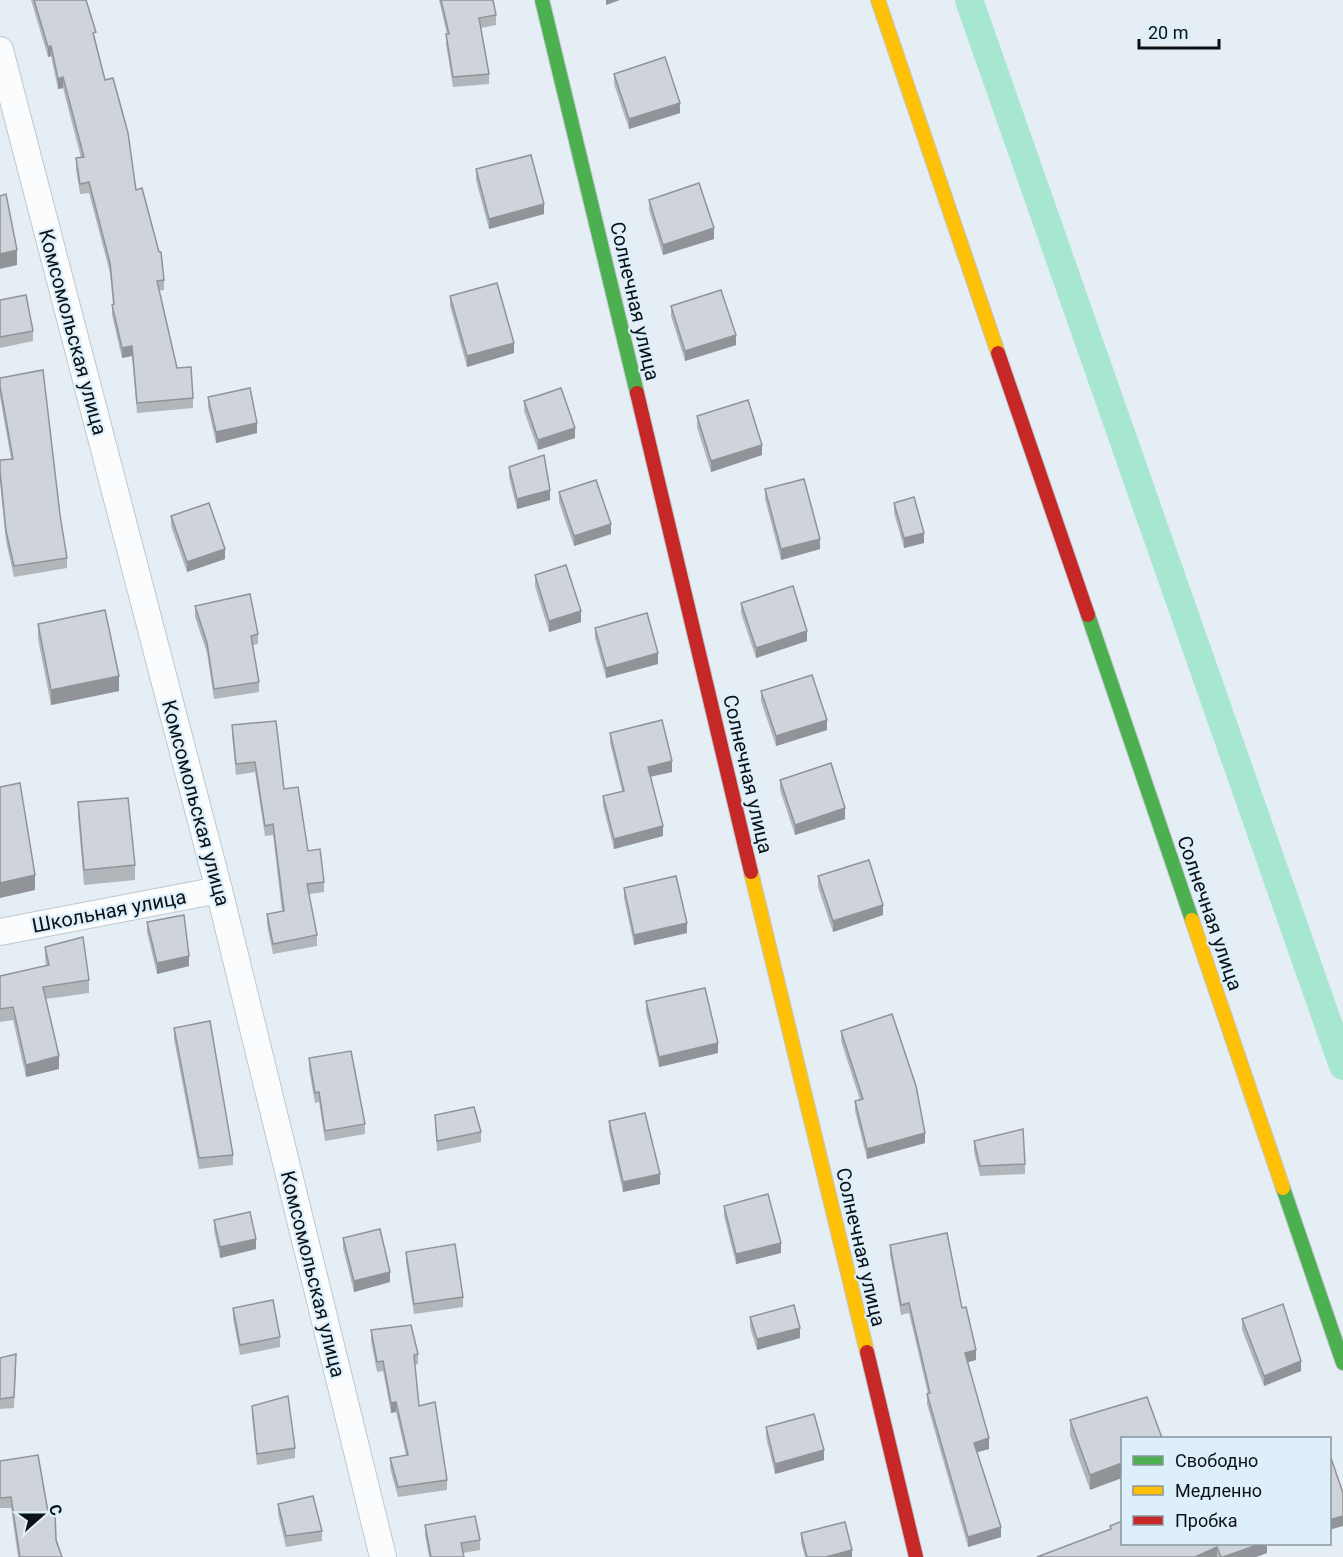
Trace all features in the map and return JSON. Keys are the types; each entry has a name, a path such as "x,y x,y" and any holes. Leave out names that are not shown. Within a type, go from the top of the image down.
{"street":[{"name":"Солнечная улица","path":"542,0 916,1557"},
{"name":"Солнечная улица","path":"878,0 1343,1363"},
{"name":"Комсомольская улица","path":"0,50 219,890 382,1557"},
{"name":"Школьная улица","path":"0,932 219,890"}],"building":[{"path":"34,0 86,0 96,32 93,33 105,80 113,78 128,133 136,190 142,188 159,252 161,252 164,280 157,281 177,368 191,367 193,398 137,403 132,346 122,348 112,305 114,304 110,263 89,182 80,184 76,158 84,157 63,77 58,79 51,46 48,47"},
{"path":"441,0 493,0 496,15 479,18 489,74 453,77 446,34 449,34"},
{"path":"665,57 680,103 629,119 614,74"},
{"path":"531,155 544,204 489,219 476,169"},
{"path":"699,183 714,228 663,245 649,200"},
{"path":"6,194 17,250 0,254 0,196"},
{"path":"497,283 514,343 467,356 450,296"},
{"path":"721,290 736,335 685,351 671,306"},
{"path":"26,295 33,331 0,337 0,300"},
{"path":"43,370 67,558 14,566 6,531 0,471 0,460 13,459 0,378"},
{"path":"250,388 257,423 216,432 208,397"},
{"path":"561,388 575,428 538,440 524,401"},
{"path":"748,400 762,445 711,461 697,416"},
{"path":"544,455 550,490 517,499 509,467"},
{"path":"804,479 820,539 781,549 765,489"},
{"path":"596,480 611,524 574,536 559,492"},
{"path":"914,497 924,533 904,538 894,503"},
{"path":"209,503 225,549 187,562 171,516"},
{"path":"566,565 581,611 549,621 535,575"},
{"path":"793,586 807,631 756,648 741,603"},
{"path":"250,594 258,634 251,636 259,682 214,689 207,643 195,606"},
{"path":"105,610 119,676 51,690 38,624"},
{"path":"647,613 658,653 606,668 595,628"},
{"path":"812,675 827,720 776,736 761,691"},
{"path":"662,720 672,761 648,767 663,826 614,839 603,796 624,791 610,733"},
{"path":"276,721 284,789 298,787 308,851 320,849 324,882 307,884 317,935 273,944 267,914 284,911 273,824 265,826 255,762 236,764 232,725"},
{"path":"831,763 845,808 795,825 780,780"},
{"path":"20,783 35,875 0,883 0,787"},
{"path":"128,798 135,865 84,870 78,802"},
{"path":"869,860 883,905 833,921 818,876"},
{"path":"676,876 687,923 634,935 624,888"},
{"path":"184,915 189,956 157,963 147,922"},
{"path":"83,937 89,980 43,987 59,1056 26,1065 13,1007 0,1009 0,976 49,965 45,947"},
{"path":"705,988 718,1043 659,1057 646,1001"},
{"path":"892,1014 916,1086 925,1133 867,1149 855,1101 863,1099 841,1031"},
{"path":"210,1021 233,1155 199,1158 174,1028"},
{"path":"351,1051 365,1124 325,1131 319,1092 315,1093 309,1058"},
{"path":"474,1107 481,1132 437,1141 435,1115"},
{"path":"645,1113 660,1174 623,1182 609,1121"},
{"path":"1023,1129 1025,1164 980,1166 974,1141"},
{"path":"768,1194 781,1243 736,1254 724,1206"},
{"path":"250,1212 256,1239 220,1247 214,1220"},
{"path":"380,1229 390,1272 354,1281 343,1238"},
{"path":"947,1233 962,1308 966,1307 976,1350 965,1353 989,1438 974,1443 1001,1527 968,1537 927,1394 930,1393 909,1303 901,1305 890,1245"},
{"path":"455,1244 463,1297 414,1304 406,1252"},
{"path":"273,1300 280,1337 240,1345 233,1308"},
{"path":"1283,1304 1301,1361 1264,1376 1242,1319"},
{"path":"794,1305 800,1328 757,1339 750,1317"},
{"path":"411,1325 418,1354 414,1355 419,1406 435,1402 447,1480 398,1487 390,1458 408,1455 396,1402 391,1403 383,1361 377,1362 371,1330"},
{"path":"16,1354 14,1397 0,1399 0,1358"},
{"path":"288,1396 295,1448 257,1454 252,1406"},
{"path":"1147,1397 1162,1437 1121,1437 1121,1463 1090,1475 1070,1420"},
{"path":"814,1414 824,1450 775,1464 766,1427"},
{"path":"38,1455 48,1512 55,1512 56,1540 62,1557 20,1557 11,1497 0,1498 0,1461"},
{"path":"1331,1458 1343,1493 1343,1516 1331,1519"},
{"path":"313,1496 322,1531 286,1536 278,1504"},
{"path":"475,1516 480,1540 461,1543 464,1557 431,1557 425,1525"},
{"path":"1121,1521 1121,1545 1257,1545 1223,1557 1217,1547 1195,1557 1037,1557 1111,1529 1110,1526"},
{"path":"845,1522 852,1550 826,1557 807,1557 801,1533"}],"waterway":[{"path":"969,0 1343,1066"}],"traffic: fast":[{"path":"542,0 637,393"},
{"path":"1088,615 1192,920"},
{"path":"1283,1188 1343,1363"}],"traffic: slow":[{"path":"878,0 998,353"},
{"path":"751,872 867,1352"},
{"path":"1192,920 1283,1188"}],"traffic: jam":[{"path":"998,353 1088,615"},
{"path":"637,393 751,872"},
{"path":"867,1352 916,1557"}]}
